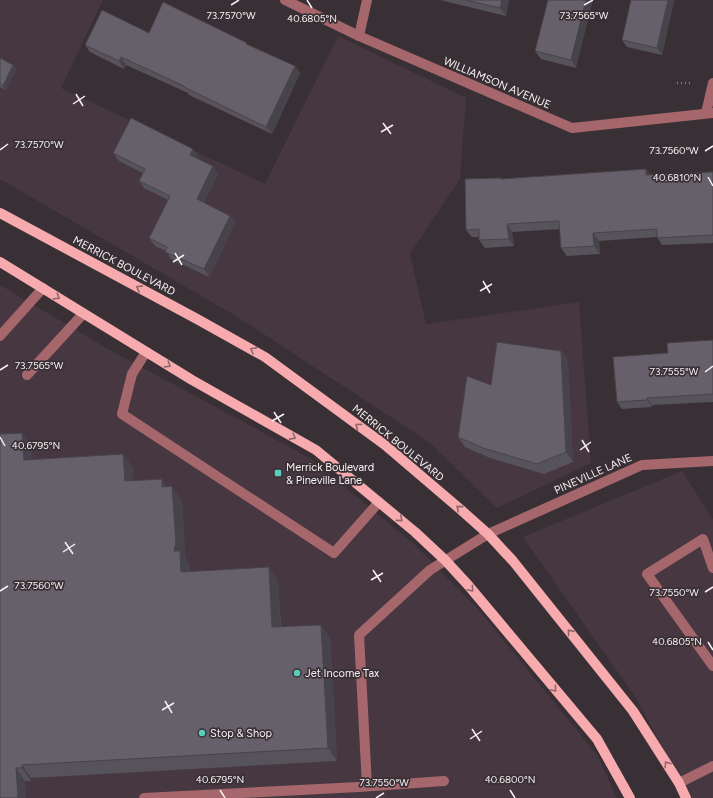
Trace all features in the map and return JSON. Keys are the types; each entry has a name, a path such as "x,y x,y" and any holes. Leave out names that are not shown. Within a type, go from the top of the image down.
{"main road":[{"name":"MERRICK BOULEVARD","path":"0,213 265,357 385,445 488,534 513,561 633,711 679,783 686,798"},
{"path":"0,262 192,380 316,450 415,532 468,585 597,739 630,798"}],"street":[{"name":"WILLIAMSON AVENUE","path":"285,0 358,36 572,128 709,113"},
{"path":"358,36 367,0"},
{"path":"709,113 713,84"},
{"path":"0,336 42,288"},
{"path":"27,375 84,314"},
{"path":"146,352 132,374 122,414 327,549 334,553 379,502"},
{"name":"PINEVILLE LANE","path":"367,786 359,635 430,570 488,534 642,465 713,461"},
{"path":"713,568 703,539 647,574 713,666"},
{"path":"679,783 713,766"},
{"path":"144,798 444,781"}],"path":[{"path":"677,83 696,83"}],"shaded area":[{"path":"0,0 103,0 61,88 265,184 338,36 466,98 460,179 410,254 426,324 579,302 591,463 497,508 429,442 236,316 0,179"},
{"path":"0,285 108,349 310,458 416,546 478,609 597,755 617,798 0,798"},
{"path":"682,471 713,520 713,798 690,798 636,698 523,537"}],"building":[{"path":"466,0 502,0 500,8"},
{"path":"548,0 586,0 571,60 535,51"},
{"path":"631,0 668,0 657,48 622,40"},
{"path":"163,2 247,43 246,44 295,66 266,127 184,86 121,57 119,61 85,45 102,10 149,33"},
{"path":"0,58 13,65 3,86 0,84"},
{"path":"131,118 193,149 190,155 213,166 197,199 230,216 204,269 165,252 167,247 149,238 170,196 139,181 145,169 113,153"},
{"path":"646,169 646,175 713,172 713,235 657,238 657,229 593,233 594,246 561,248 559,221 507,224 509,239 479,240 479,229 466,230 465,179 501,179"},
{"path":"713,340 713,394 647,398 647,400 617,402 613,357 668,353 667,343"},
{"path":"497,342 561,351 566,452 537,464 483,448 458,437 467,376 491,385"},
{"path":"22,433 24,460 123,454 125,481 162,479 162,487 172,486 176,542 174,551 180,551 181,572 269,567 272,627 321,625 328,748 22,765 22,768 16,768 18,798 0,798 0,434"}],"place":[{"name":"Merrick Boulevard & Pineville Lane","path":"278,473"},
{"name":"Jet Income Tax","path":"297,673"},
{"name":"Stop & Shop","path":"202,733"}]}
